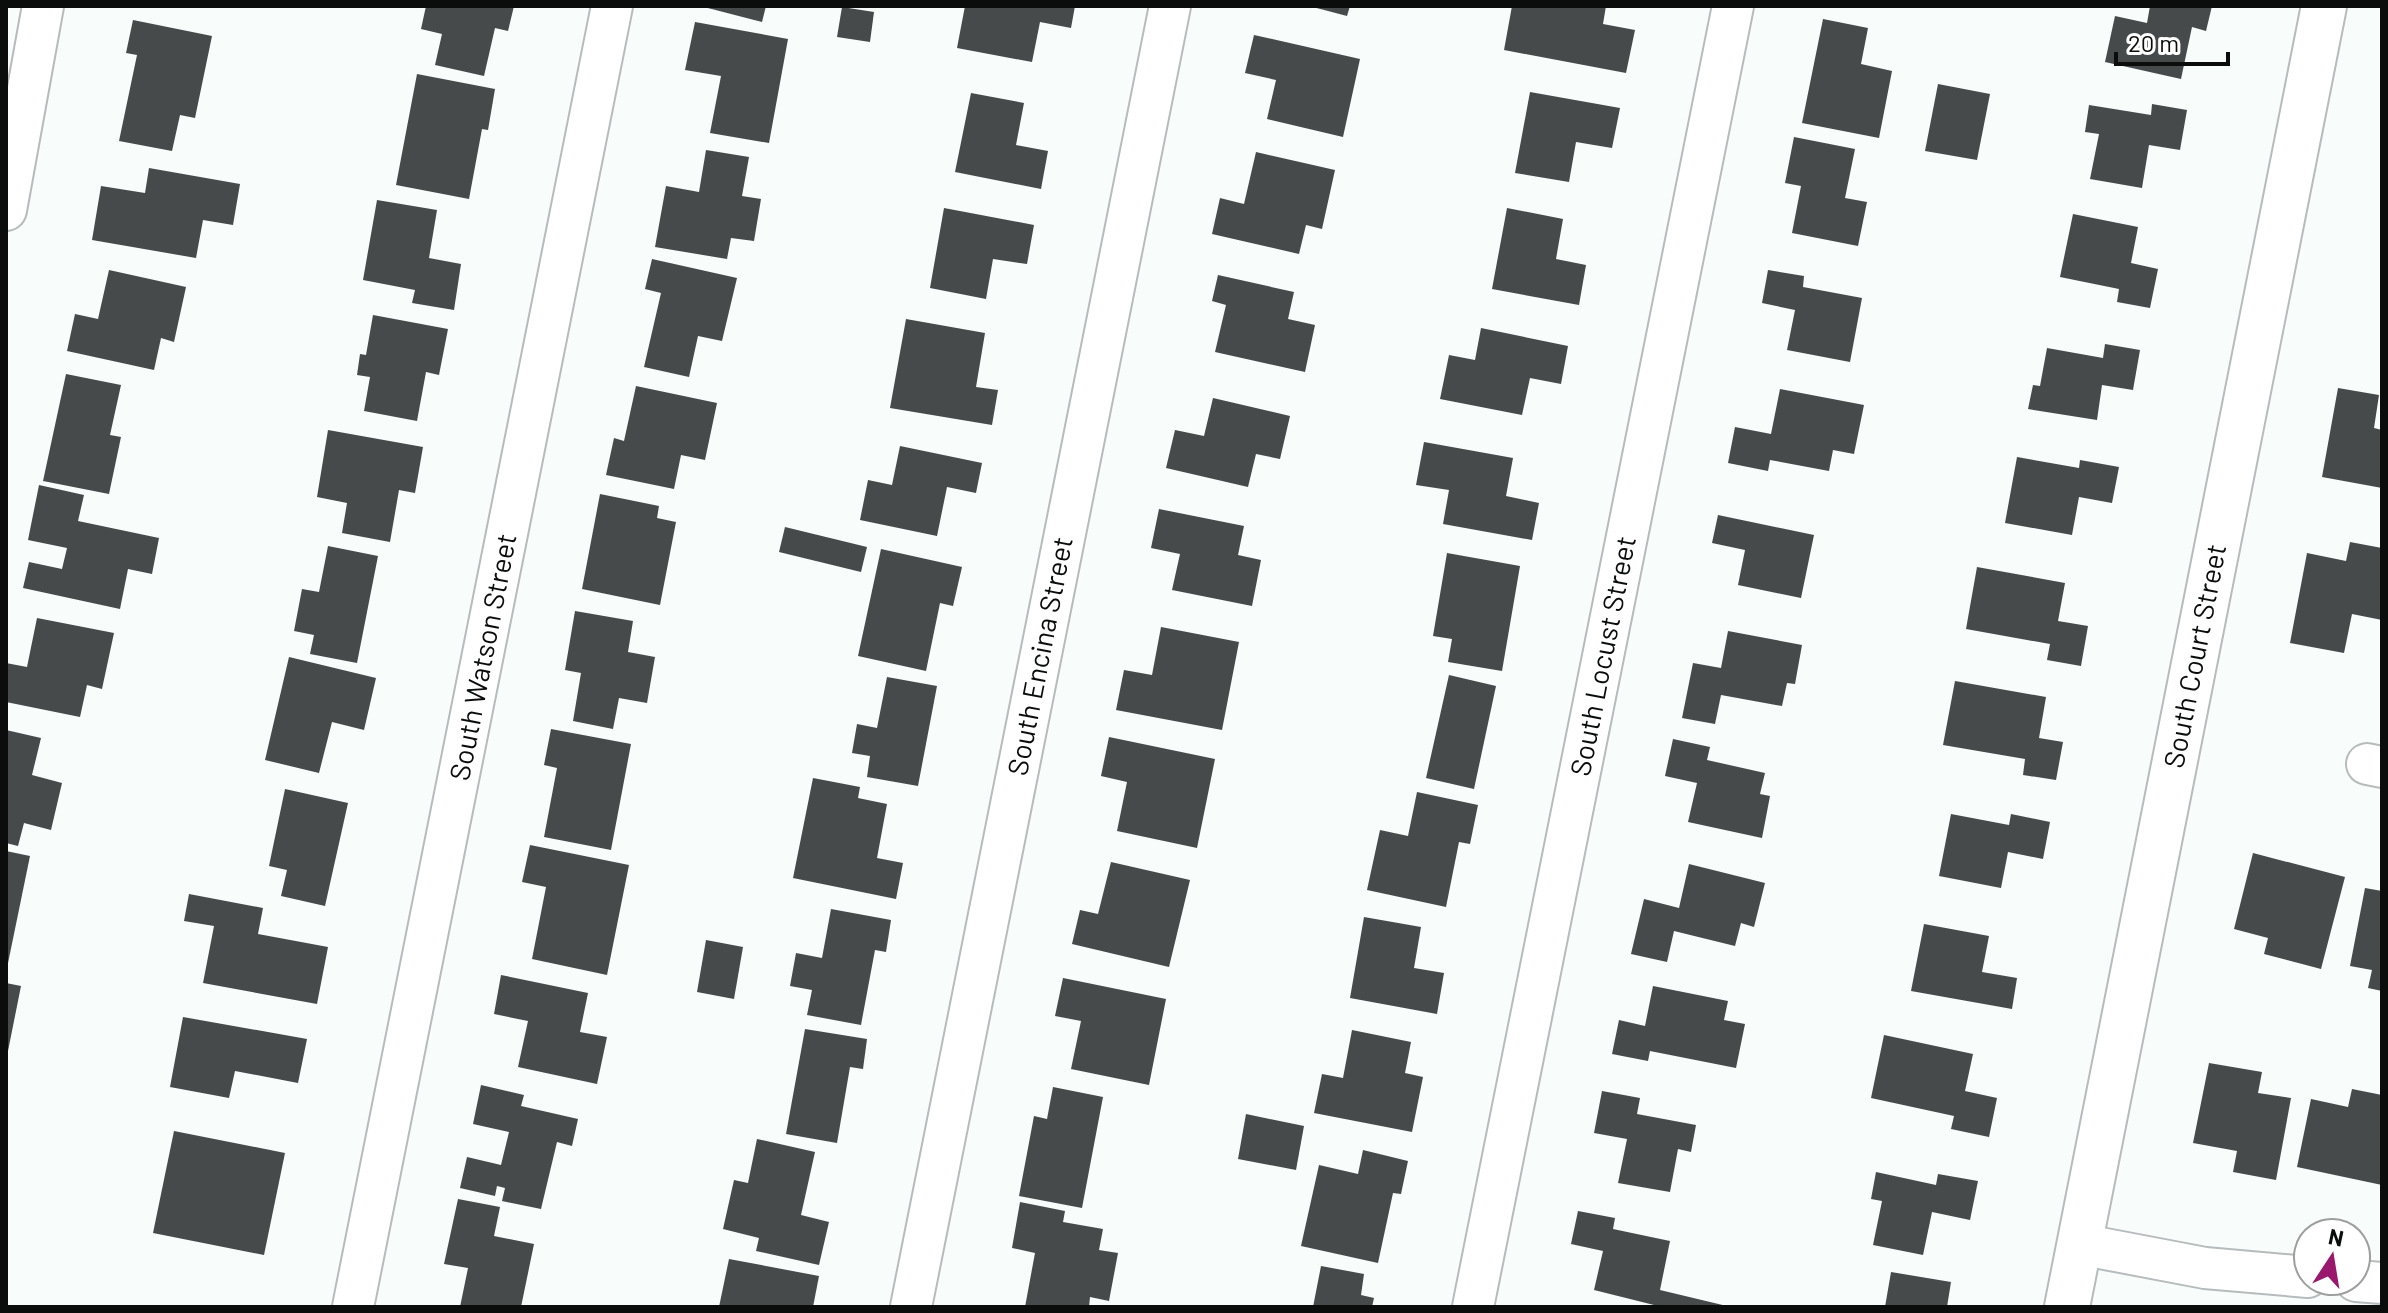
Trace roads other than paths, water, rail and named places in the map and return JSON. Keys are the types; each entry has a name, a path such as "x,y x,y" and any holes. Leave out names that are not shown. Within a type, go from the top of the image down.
{"street":[{"path":"6,210 43,6"},
{"name":"South Watson Street","path":"353,1307 612,6"},
{"name":"South Encina Street","path":"911,1307 1170,6"},
{"name":"South Locust Street","path":"1473,1307 1733,6"},
{"name":"South Court Street","path":"2067,1307 2324,6"},
{"path":"2079,1244 2205,1268 2292,1276"}]}
